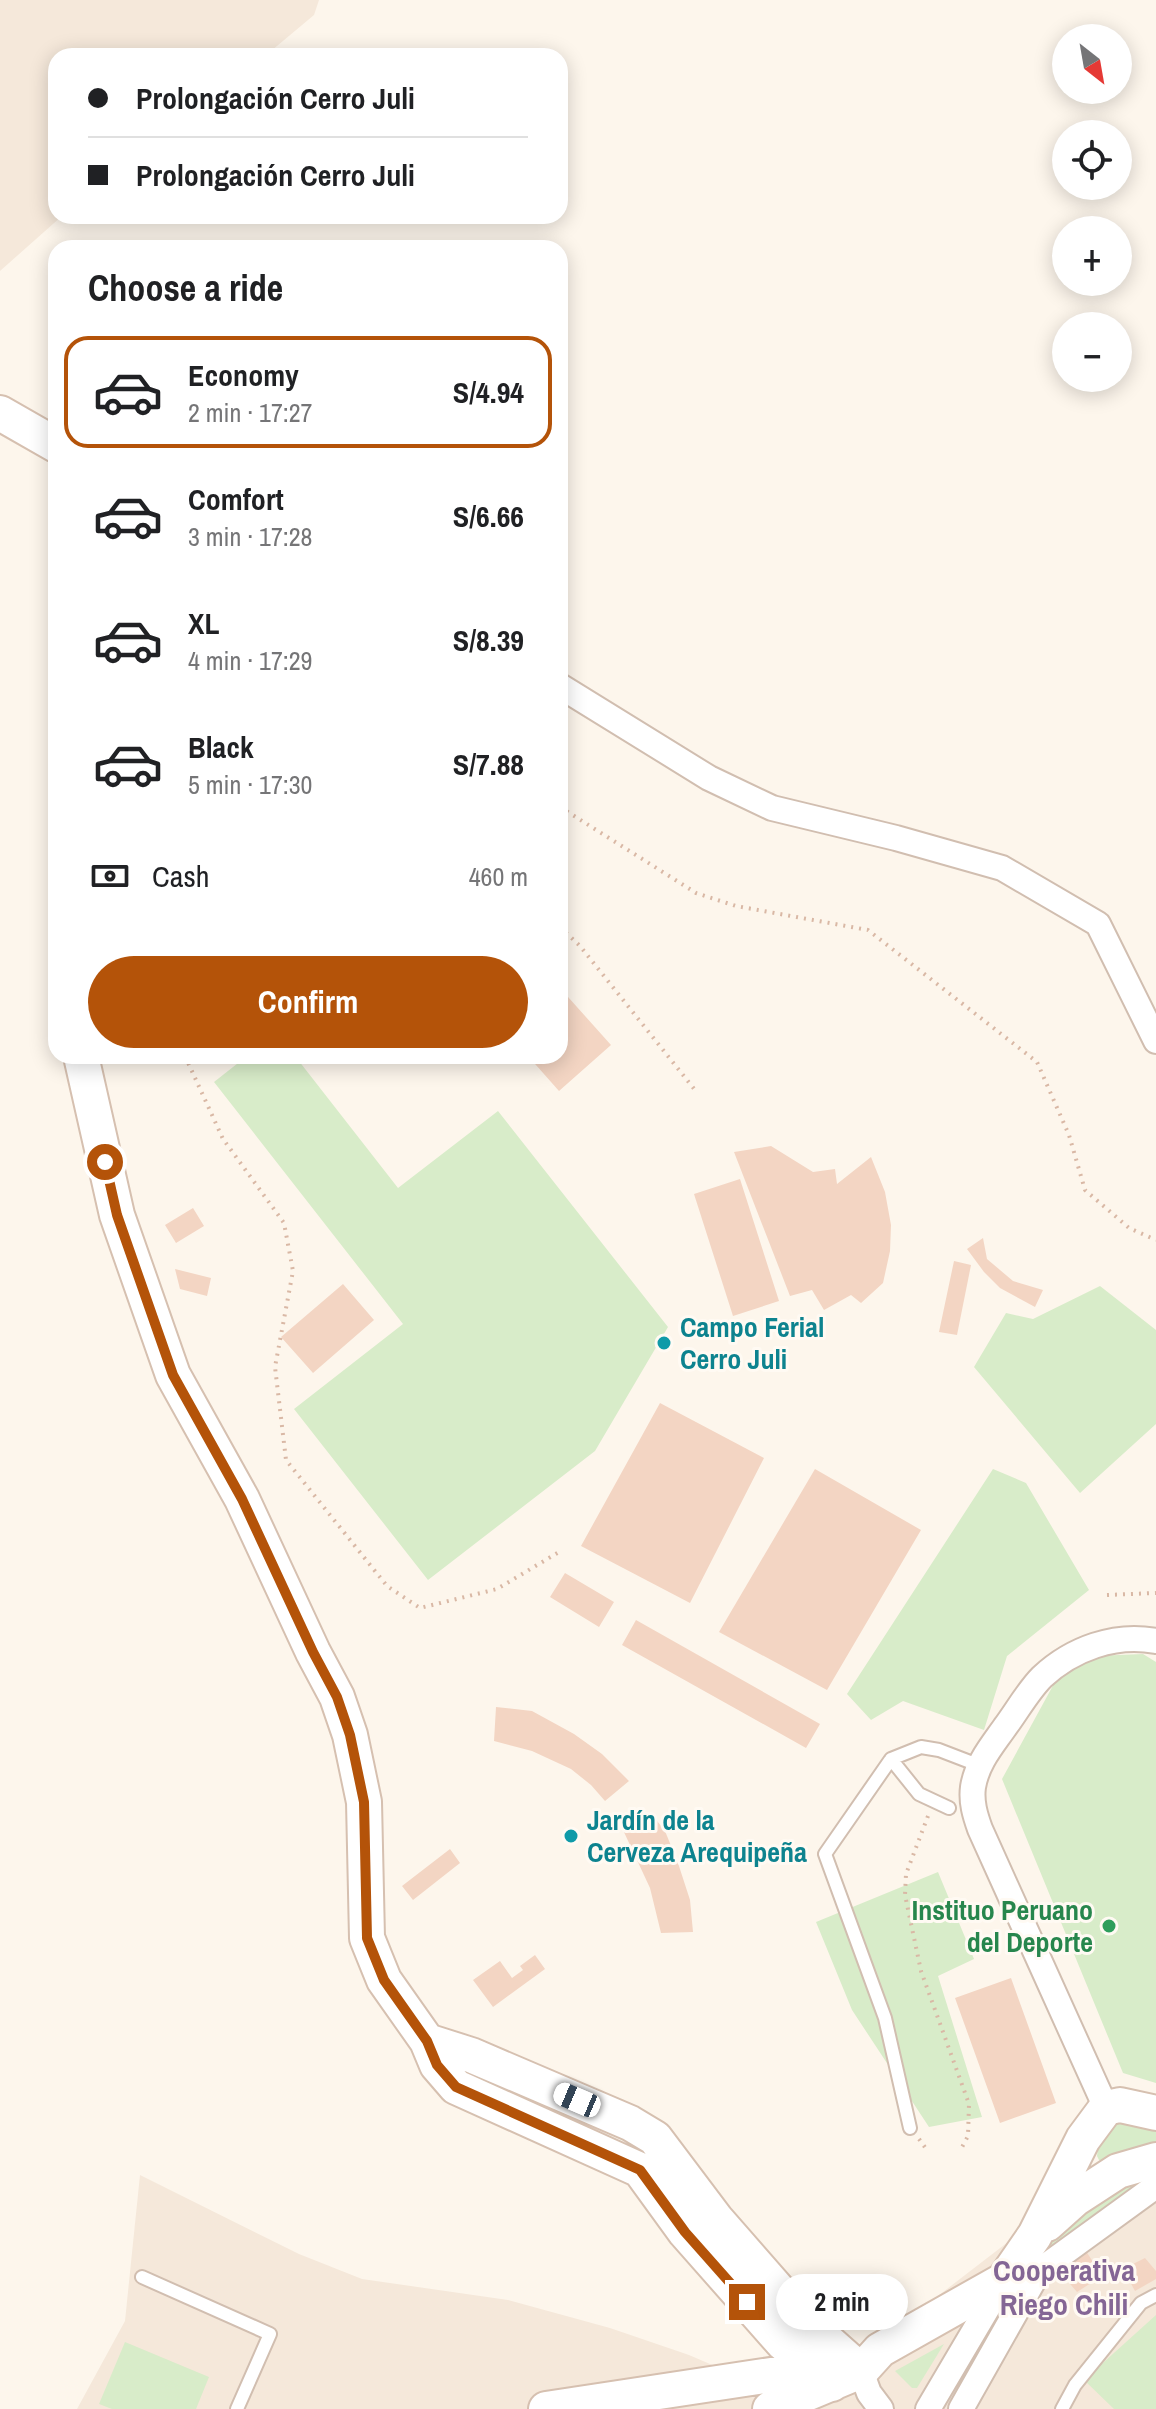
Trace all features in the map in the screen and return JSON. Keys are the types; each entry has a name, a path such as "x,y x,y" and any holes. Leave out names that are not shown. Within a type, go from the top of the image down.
{"street":[{"path":"0,413 48,440"},
{"path":"568,691 709,778 772,808 1002,868 1098,924 1156,1041"},
{"path":"83,1064 117,1215 173,1375 242,1499 337,1697 350,1735 364,1802 367,1938 384,1980 427,2041 437,2065 456,2087 640,2170 685,2232 783,2343 854,2375"},
{"path":"1106,2108 980,1829 972,1803 978,1765 1040,1678 1065,1659 1100,1643 1141,1638 1156,1641"},
{"path":"928,2409 1004,2280 1035,2235 1083,2139 1106,2108 1120,2105 1156,2113"},
{"path":"1035,2235 1075,2199 1118,2171 1156,2160"},
{"path":"961,2409 1039,2271 1156,2186"},
{"path":"770,2409 854,2375 1004,2280"},
{"path":"546,2409 854,2375"}],"lane":[{"path":"910,2128 885,2018 825,1854 891,1759 921,1747 939,1750 978,1765"},
{"path":"891,1759 919,1794 949,1808"},
{"path":"142,2277 270,2334 237,2409"},
{"path":"1062,2409 1075,2385 1141,2303 1156,2295"}],"path":[{"path":"568,812 696,893 736,906 868,930 1037,1062 1069,1135 1085,1190 1129,1228 1156,1240"},
{"path":"568,935 695,1090"},
{"path":"189,1064 223,1139 284,1223 293,1271 275,1367 286,1460 387,1586 420,1608 497,1589 559,1552"},
{"path":"1107,1595 1156,1593"},
{"path":"932,1802 906,1874 905,1895 921,1971 969,2104 968,2136 961,2149"}],"shaded area":[{"path":"0,0 319,0 314,15 275,48 48,48 48,224 53,224 0,271"},
{"path":"1156,2163 1156,2409 77,2409 125,2321 140,2175 299,2254 362,2279 508,2300 610,2328 689,2355 773,2391 842,2370 1092,2177"}],"green space":[{"path":"237,1064 301,1064 398,1188 498,1111 668,1327 595,1451 428,1580 294,1409 403,1324 214,1082"},
{"path":"1100,1286 1156,1330 1156,1424 1080,1493 974,1367 1006,1313 1033,1319"},
{"path":"993,1469 1026,1483 1089,1590 1007,1656 984,1730 903,1701 871,1720 847,1694"},
{"name":"Instituo Peruano del Deporte","path":"1143,1654 1156,1662 1156,2083 1123,2073 1002,1779 1056,1680 1094,1656"},
{"path":"938,1872 974,1959 938,1976 982,2117 929,2127 852,2010 816,1922"},
{"path":"1115,2122 1156,2123 1156,2151 1099,2160 1098,2148"},
{"path":"1156,2175 1044,2262 1037,2253 1092,2207 1126,2187"},
{"path":"1156,2315 1156,2409 1114,2409 1084,2380"},
{"path":"125,2342 209,2377 196,2409 112,2409 99,2404"},
{"path":"944,2344 917,2388 912,2388 895,2371"}],"building":[{"path":"568,997 611,1045 559,1091 535,1064 568,1064"},
{"path":"771,1146 813,1172 835,1169 837,1184 871,1157 885,1192 891,1225 890,1251 883,1283 861,1303 851,1295 824,1310 812,1290 790,1296 734,1152"},
{"path":"740,1179 779,1301 733,1316 694,1194"},
{"path":"193,1208 204,1226 176,1243 165,1225"},
{"path":"983,1238 987,1259 1013,1281 1043,1290 1035,1307 1000,1288 984,1272 967,1249"},
{"path":"954,1261 971,1265 957,1335 939,1332"},
{"path":"175,1269 211,1278 207,1296 180,1289"},
{"path":"343,1284 374,1320 313,1373 281,1337"},
{"path":"660,1403 764,1458 690,1603 581,1546"},
{"path":"815,1469 921,1530 827,1690 719,1632"},
{"path":"565,1573 614,1602 599,1627 550,1597"},
{"path":"636,1620 820,1724 806,1748 622,1645"},
{"path":"496,1707 532,1711 574,1734 602,1754 629,1781 605,1801 571,1769 532,1751 494,1741"},
{"path":"650,1812 665,1831 678,1863 690,1900 693,1932 661,1933 650,1888 623,1830"},
{"path":"450,1849 460,1863 413,1900 402,1886"},
{"path":"535,1955 545,1969 493,2007 473,1980 500,1961 512,1978 523,1970 520,1966"},
{"path":"1011,1978 1056,2103 1000,2123 955,1998"},
{"path":"1086,2251 1102,2276 1077,2292 1059,2271"},
{"path":"1145,2258 1156,2271 1156,2279 1135,2291 1123,2269"}],"place":[{"name":"Campo Ferial Cerro Juli","path":"664,1343"},
{"name":"Jardín de la Cerveza Arequipeña","path":"571,1836"},
{"name":"Instituo Peruano del Deporte","path":"1109,1926"}],"district":[{"name":"Cooperativa Riego Chili","path":"1064,2287"}],"route":[{"path":"105,1162 117,1215 173,1375 242,1499 337,1697 350,1735 364,1802 367,1938 384,1980 427,2041 437,2065 456,2087 640,2170 685,2232 747,2302"}]}
